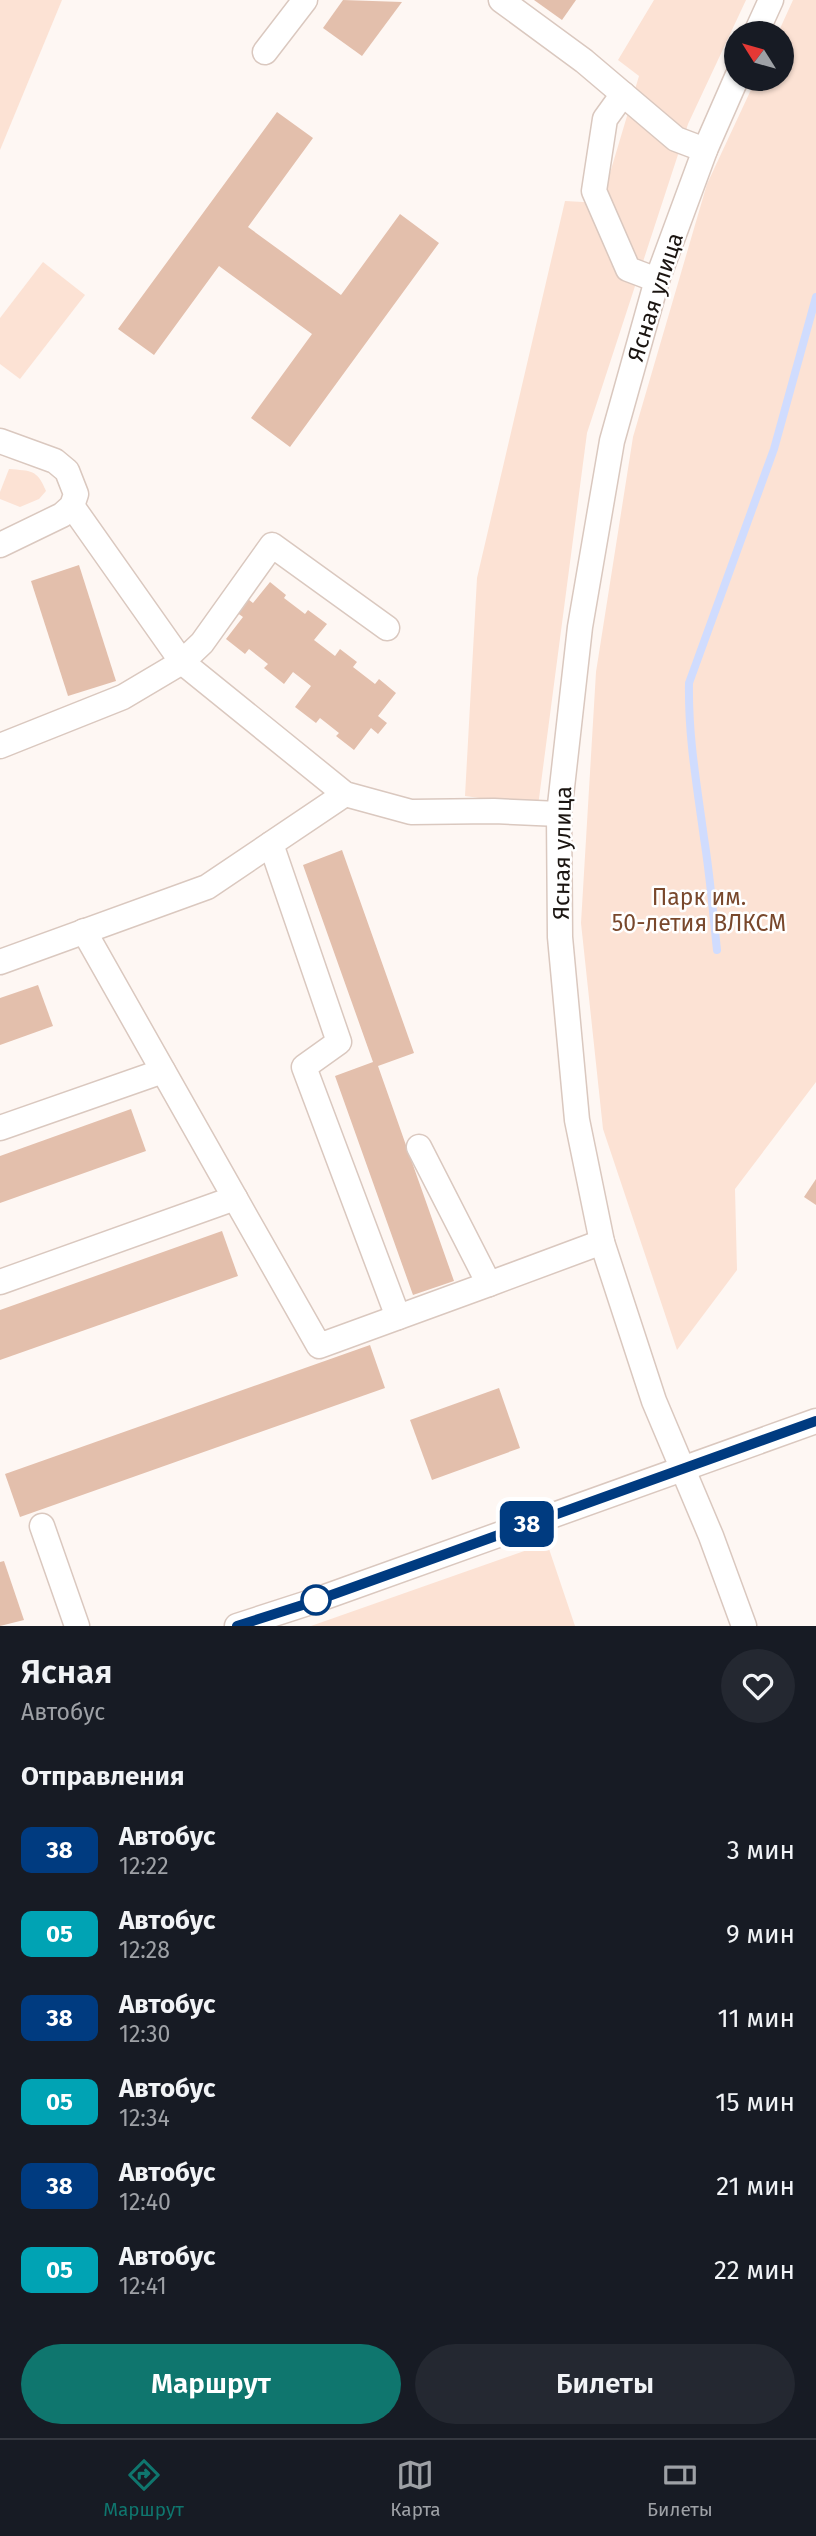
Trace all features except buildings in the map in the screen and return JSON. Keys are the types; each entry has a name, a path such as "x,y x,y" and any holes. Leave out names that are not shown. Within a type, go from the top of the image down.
{"street":[{"path":"265,52 304,0"},
{"path":"501,0 584,61 676,139 705,150"},
{"path":"761,21 771,0"},
{"name":"Ясная улица","path":"731,91 705,150 657,280 612,441 580,627 559,814 560,937 578,1120 601,1242 654,1401 683,1467 744,1626"},
{"path":"623,94 605,119 594,191 628,269 657,280"},
{"path":"0,441 55,461 67,471 76,494 72,506 62,516 0,545"},
{"path":"72,506 182,662 345,794 411,812 494,811 559,814"},
{"path":"0,746 123,697 182,662 202,643 272,544 387,628"},
{"path":"0,962 207,887 345,794"},
{"path":"271,844 339,1042 304,1067 398,1317"},
{"path":"84,931 319,1346 601,1242"},
{"path":"0,1128 163,1071"},
{"path":"419,1147 489,1284"},
{"path":"0,1282 235,1198"},
{"path":"237,1626 816,1420"},
{"path":"42,1526 77,1626"}],"green space":[{"path":"0,0 62,0 0,150"},
{"path":"654,0 746,0 736,21 724,21 724,47 688,124 587,433 538,806 465,796 477,578 565,201 601,203 639,76 618,60"},
{"name":"Парк им. 50-летия ВЛКСМ","path":"793,0 816,0 816,1082 735,1189 737,1270 677,1350 603,1129 581,923 596,672 633,437 707,184 750,91 794,91 794,21 783,21"},
{"path":"43,262 85,295 20,379 0,364 0,318"},
{"path":"9,469 32,472 40,479 46,491 39,499 20,507 0,499"},
{"path":"547,1543 575,1626 311,1626"}],"waterway":[{"path":"717,950 691,742 689,683 774,449 816,297"}],"bus line":[{"name":"38","path":"237,1626 312,1602 816,1421"}]}
